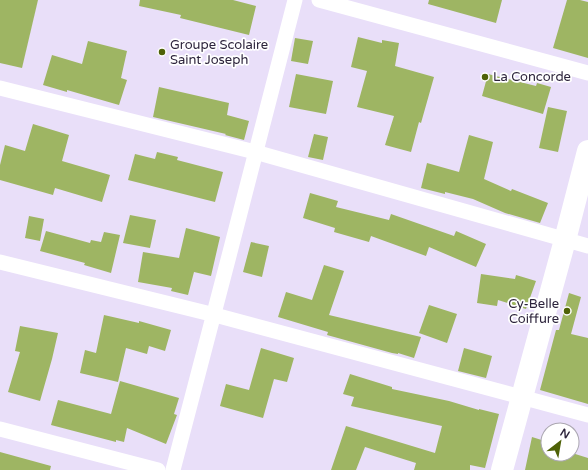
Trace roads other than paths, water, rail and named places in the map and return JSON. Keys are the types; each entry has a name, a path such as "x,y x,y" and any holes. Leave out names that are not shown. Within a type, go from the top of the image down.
{"street":[{"path":"173,470 215,315 255,152 295,0"},
{"path":"319,0 588,73"},
{"path":"0,88 255,152 588,246"},
{"path":"502,470 588,151"},
{"path":"0,262 215,315 588,415"},
{"path":"0,428 158,470"}],"place":[{"name":"Groupe Scolaire Saint Joseph","path":"162,52"},
{"name":"La Concorde","path":"485,77"},
{"name":"Cy-Belle Coiffure","path":"567,311"}]}
